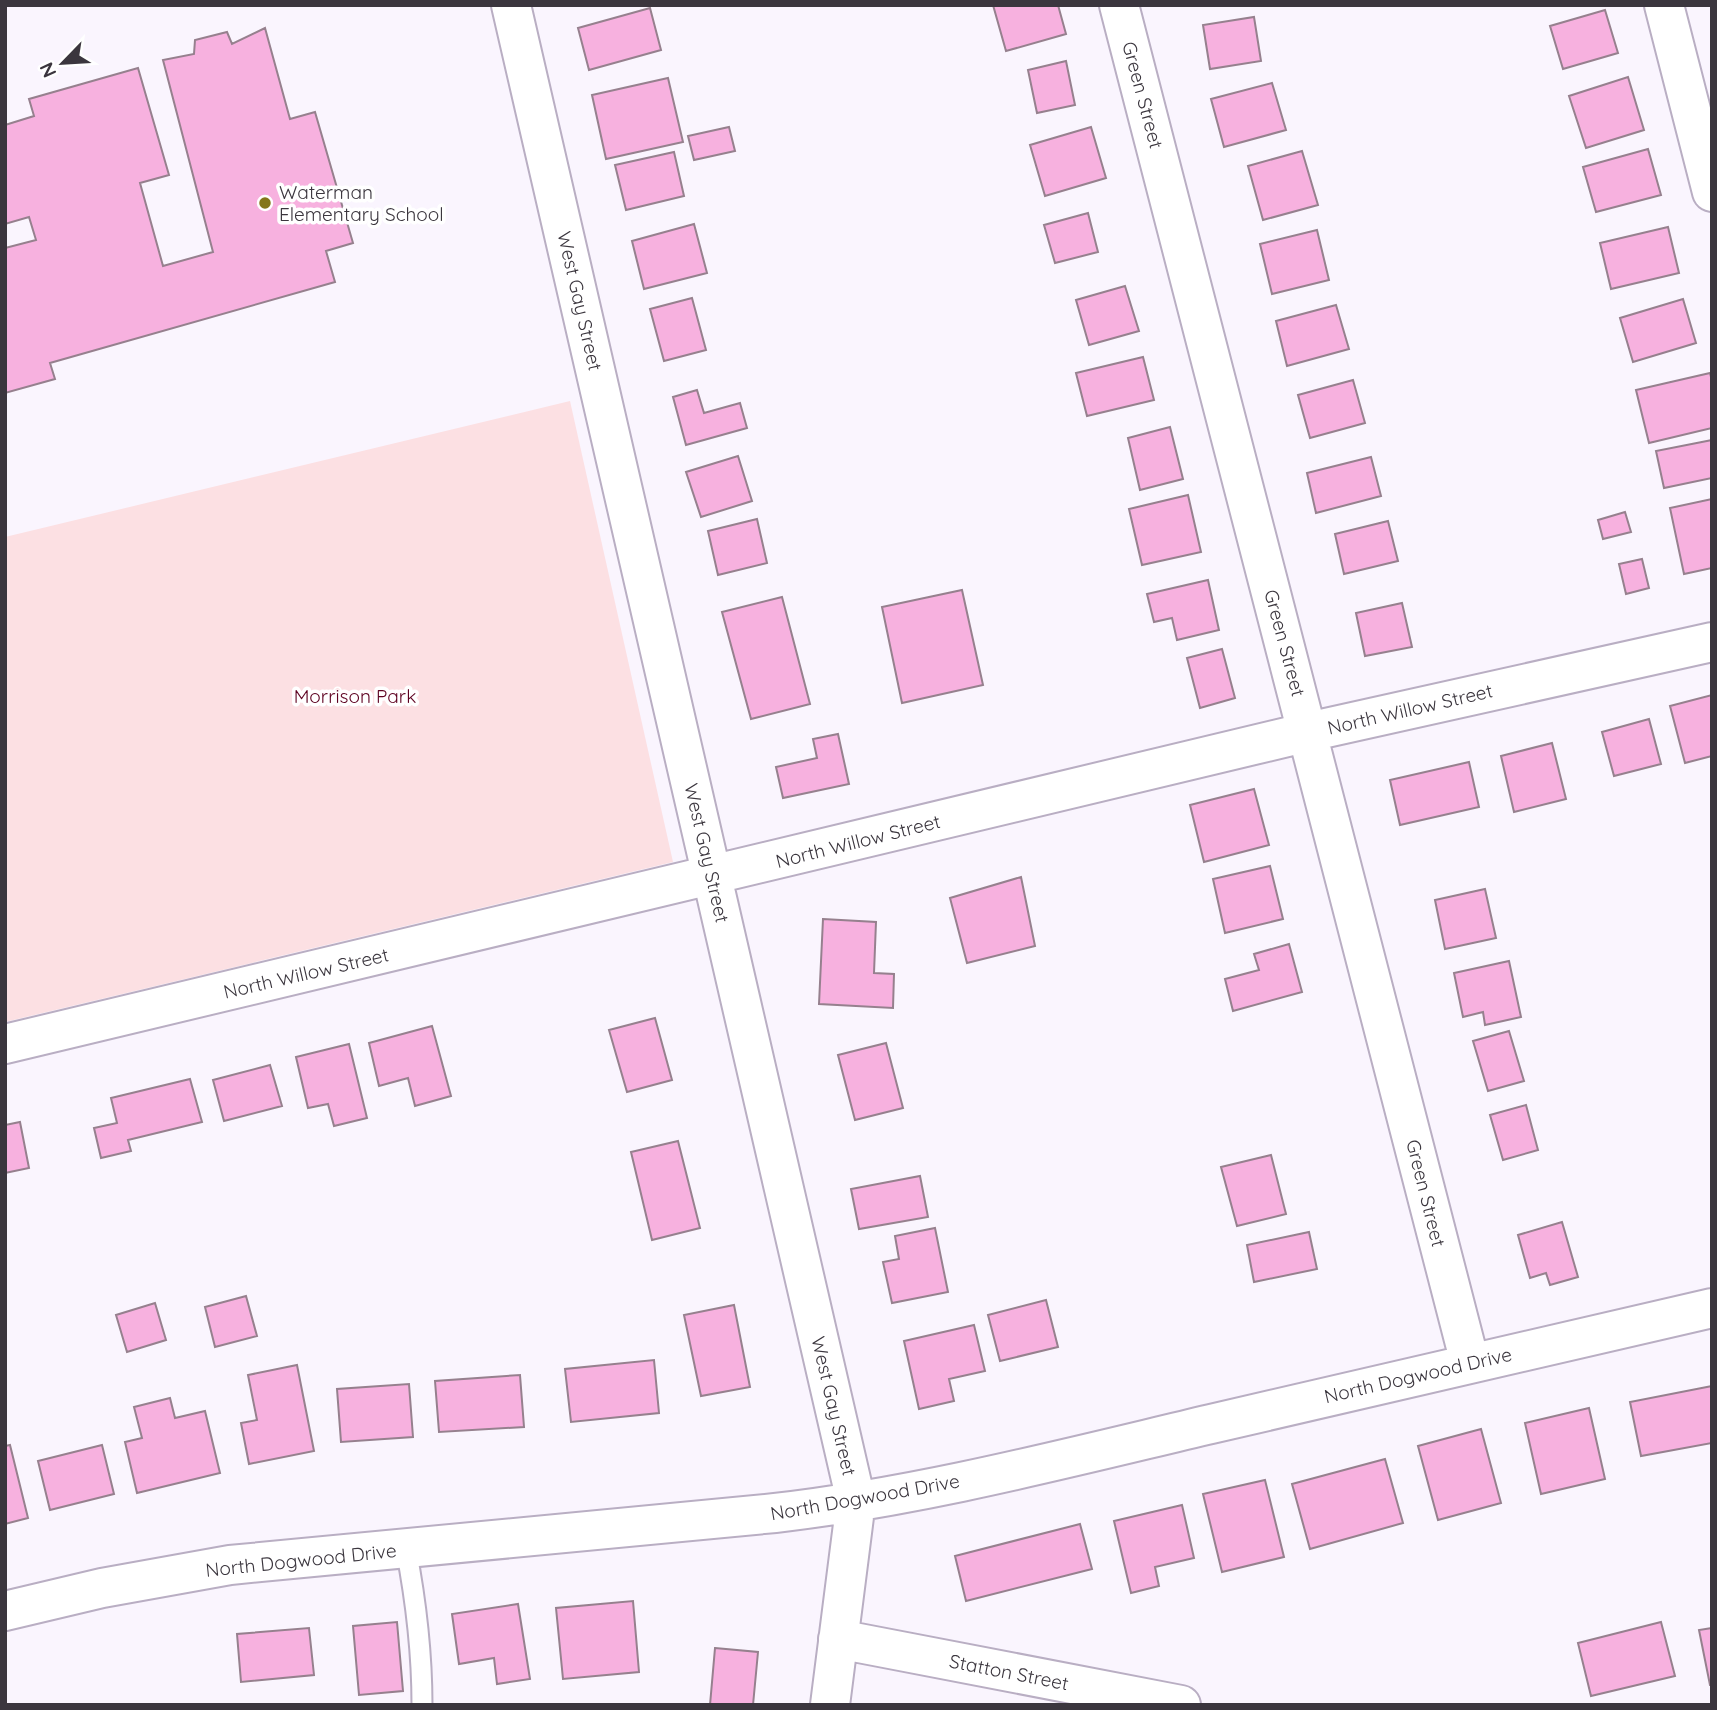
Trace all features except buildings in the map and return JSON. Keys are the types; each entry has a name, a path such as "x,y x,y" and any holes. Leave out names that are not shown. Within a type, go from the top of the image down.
{"street":[{"name":"West Gay Street","path":"511,5 856,1501 830,1705"},
{"name":"Green Street","path":"1119,5 1470,1363"},
{"path":"1664,5 1712,192"},
{"name":"North Willow Street","path":"5,1045 1308,732 1712,642"},
{"name":"North Dogwood Drive","path":"5,1611 102,1588 251,1563 820,1508 1005,1471 1712,1308"},
{"name":"Statton Street","path":"838,1639 1181,1705"}],"lane":[{"path":"406,1549 421,1650 422,1705"}],"green space":[{"name":"Morrison Park","path":"570,401 673,862 5,1022 5,537"}],"place":[{"name":"Waterman Elementary School","path":"265,203"}]}
